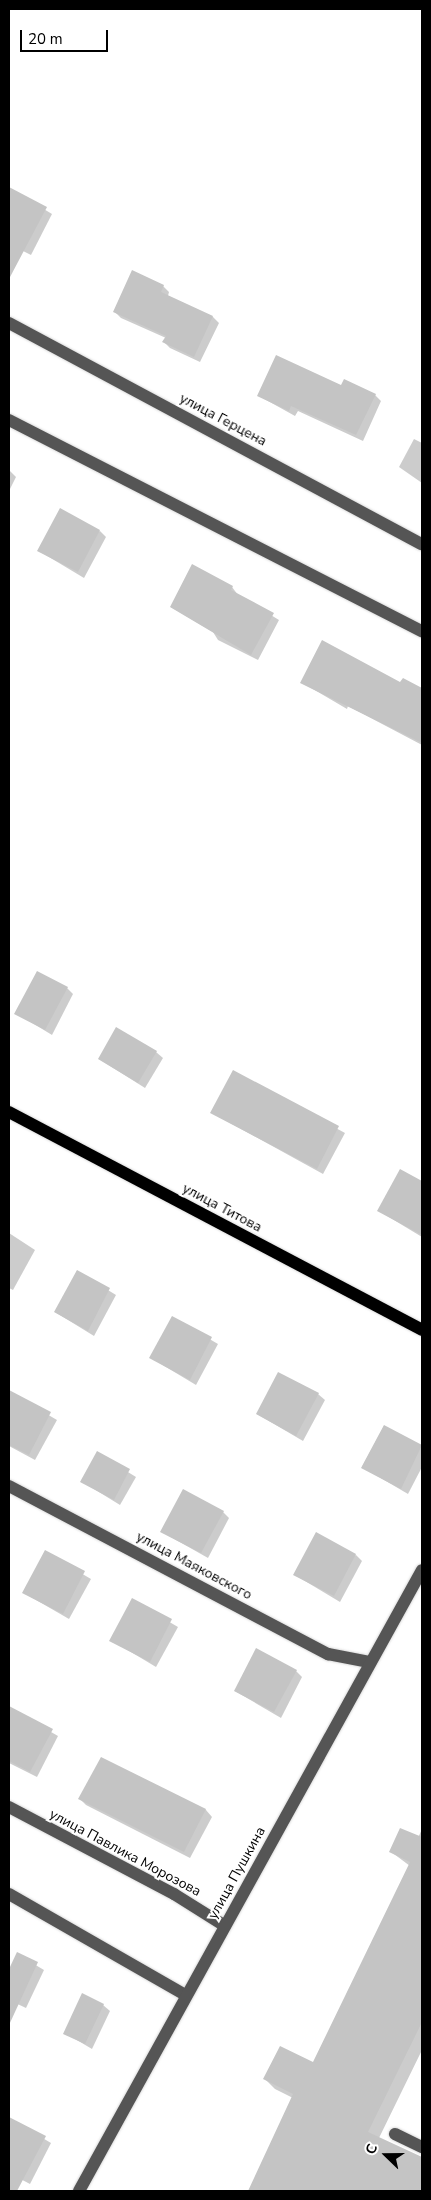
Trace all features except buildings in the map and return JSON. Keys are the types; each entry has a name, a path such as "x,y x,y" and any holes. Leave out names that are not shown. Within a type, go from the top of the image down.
{"main road":[{"name":"улица Титова","path":"9,1112 422,1330"}],"street":[{"name":"улица Герцена","path":"9,323 422,544"},
{"path":"9,420 422,631"},
{"name":"улица Маяковского","path":"9,1486 328,1654 369,1662"},
{"name":"улица Пушкина","path":"79,2191 185,1995 422,1570"},
{"name":"улица Павлика Морозова","path":"9,1807 174,1894 225,1926"},
{"path":"9,1894 185,1995"},
{"path":"395,2134 422,2147"}]}
